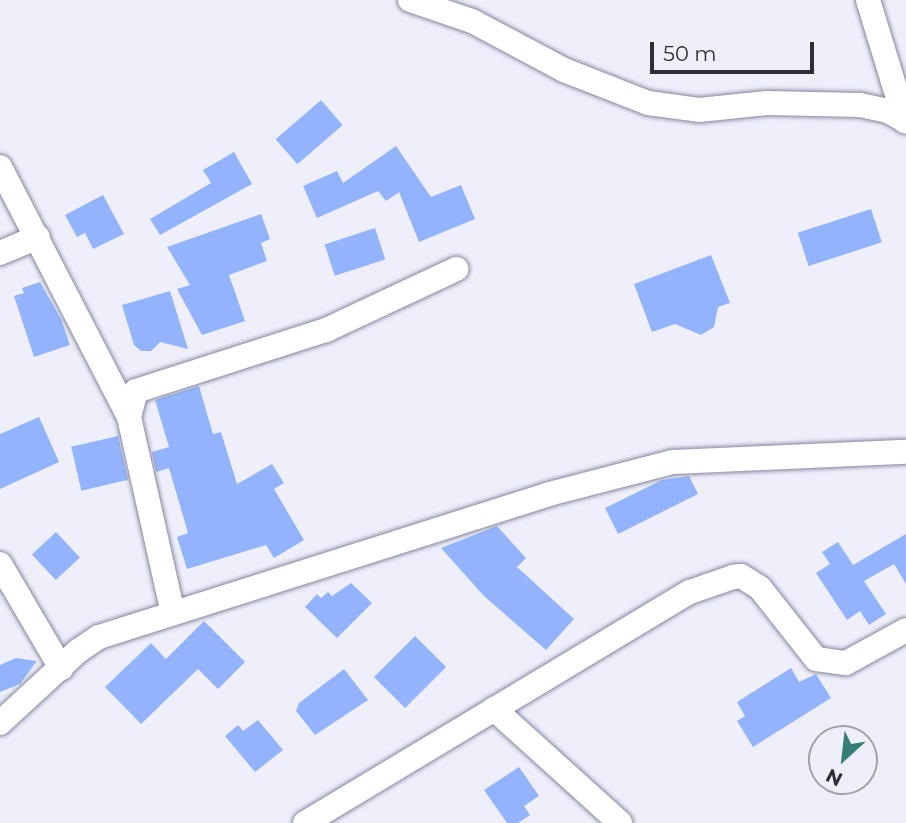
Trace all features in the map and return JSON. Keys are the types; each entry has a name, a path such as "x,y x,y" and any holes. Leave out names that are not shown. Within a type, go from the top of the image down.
{"street":[{"path":"410,0 472,21 564,70 649,103 699,110 767,103 860,105 905,121"},
{"path":"868,0 905,121"},
{"path":"0,167 129,417 172,610"},
{"path":"0,253 38,237"},
{"path":"129,417 136,391 326,330 456,269"},
{"path":"0,723 99,637 172,610 549,494 673,462 906,452"},
{"path":"0,564 61,668"},
{"path":"305,823 690,592 733,576 760,588 816,659 846,663 906,631"},
{"path":"494,709 620,823"}],"building":[{"path":"321,100 343,125 297,164 276,139"},
{"path":"396,146 431,197 461,185 475,219 419,242 399,192 386,201 378,191 317,218 303,186 337,171 343,183"},
{"path":"234,152 252,184 160,235 150,219 211,183 203,170"},
{"path":"103,195 124,234 93,249 85,233 77,237 65,215"},
{"path":"871,209 882,242 809,266 798,233"},
{"path":"261,214 270,239 261,243 267,261 229,275 245,321 202,335 177,289 190,285 167,247"},
{"path":"375,228 385,259 335,276 325,244"},
{"path":"711,255 730,303 718,307 714,327 701,335 675,324 652,332 634,284"},
{"path":"40,282 61,319 70,345 34,357 14,296 24,293 22,288"},
{"path":"170,291 188,349 160,342 151,351 141,351 134,345 122,305"},
{"path":"199,386 213,434 221,432 237,484 272,464 284,483 274,489 304,540 274,558 266,545 187,569 177,537 188,533 169,468 156,472 152,452 169,447 155,400"},
{"path":"39,417 59,462 0,489 0,434"},
{"path":"118,436 128,480 81,491 71,447"},
{"path":"689,476 698,494 618,534 605,508 662,480"},
{"path":"497,526 526,558 517,567 574,619 546,650 484,596 441,548"},
{"path":"56,532 80,558 56,580 32,555"},
{"path":"906,534 906,584 894,564 864,581 886,614 869,625 860,611 847,620 816,573 830,564 822,552 838,542 853,565"},
{"path":"351,583 372,603 337,638 305,607 317,594 321,598 328,592 332,596"},
{"path":"204,621 245,662 218,689 198,669 141,724 105,687 151,643 166,659"},
{"path":"415,636 446,667 405,708 374,677"},
{"path":"16,658 37,661 20,684 0,692 0,665"},
{"path":"791,668 799,682 816,674 831,698 753,747 737,721 745,716 737,702"},
{"path":"344,669 368,700 315,735 296,711 299,703"},
{"path":"258,720 283,750 255,772 225,736 238,725 243,731"},
{"path":"519,767 539,796 524,806 530,815 518,823 507,823 484,790"}]}
